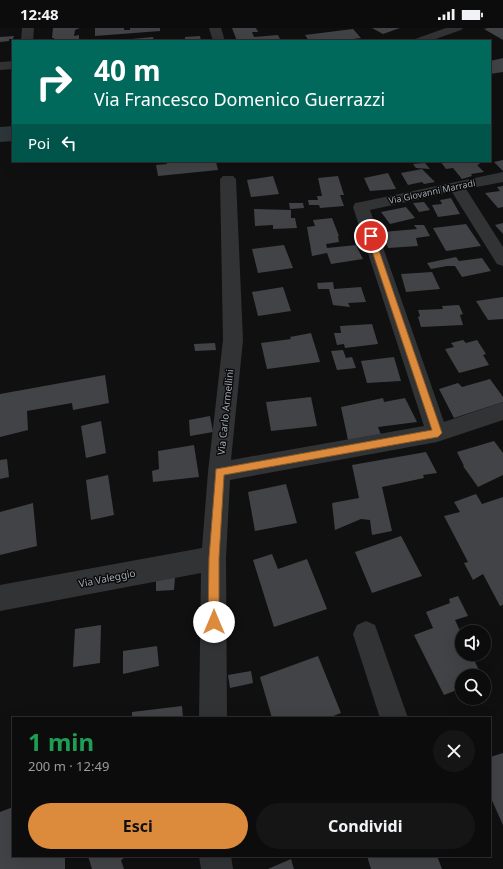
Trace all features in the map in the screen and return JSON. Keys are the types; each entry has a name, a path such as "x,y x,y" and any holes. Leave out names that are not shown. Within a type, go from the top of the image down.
{"street":[{"path":"27,40 28,28"},
{"path":"215,28 219,40"},
{"path":"422,40 449,29"},
{"path":"0,66 12,65"},
{"name":"Via Giovanni Marradi","path":"438,433 361,207 503,177"},
{"name":"Via Carlo Armellini","path":"213,717 214,558 219,472 233,340 228,179"},
{"path":"456,186 503,260"},
{"path":"219,472 438,433 500,417"},
{"name":"Via Valeggio","path":"0,598 214,558"},
{"path":"366,634 394,717"},
{"path":"215,857 217,869"}],"shaded area":[{"path":"12,126 12,141 0,142 0,127"}],"building":[{"path":"53,28 80,28 75,30 74,36 79,35 79,40 54,40 54,38 52,38"},
{"path":"95,28 124,28 124,30 130,30 130,28 160,28 160,31 95,36"},
{"path":"232,28 256,28 258,32 252,32 254,37 278,35 280,40 237,40"},
{"path":"372,28 400,28 383,34"},
{"path":"503,28 503,40 484,29"},
{"path":"353,29 361,38 346,40 308,40 305,35"},
{"path":"14,36 13,39 9,39 9,41 0,42 0,37"},
{"path":"200,36 201,40 176,40 185,39 185,37"},
{"path":"153,37 154,40 131,40"},
{"path":"503,58 503,72 491,74 491,61"},
{"path":"503,160 503,171 494,162"},
{"path":"166,162 216,162 218,170 158,176 156,165 167,164"},
{"path":"441,162 478,162 480,164 477,165 484,172 471,174 472,176 462,179 453,168 446,169"},
{"path":"425,163 430,169 416,168 413,164"},
{"path":"422,169 435,182 424,184 422,182 408,185 401,173"},
{"path":"388,173 396,189 370,191 364,178"},
{"path":"273,176 279,194 251,197 247,180"},
{"path":"338,176 344,195 340,195 344,206 320,208 319,205 309,205 308,200 318,200 317,196 322,196 318,178"},
{"path":"503,186 503,207 498,208 485,193 500,191 497,187"},
{"path":"451,198 460,214 438,217 432,205 442,204 440,200"},
{"path":"424,202 430,210 419,212 413,203"},
{"path":"289,203 303,203 304,208 290,209"},
{"path":"406,207 415,218 390,224 381,212"},
{"path":"254,209 291,210 291,218 295,218 297,228 273,229 273,225 255,226"},
{"path":"332,218 339,236 339,242 326,244 327,248 356,245 363,259 331,264 327,253 312,256 307,227 315,226 313,220"},
{"path":"503,223 503,234 495,225"},
{"path":"466,224 481,246 446,251 433,228"},
{"path":"414,225 424,225 430,236 416,238 418,246 388,248 383,232 417,229"},
{"path":"284,245 293,268 258,273 252,249"},
{"path":"456,257 459,261 482,258 491,271 462,277 455,266 431,269 427,263"},
{"path":"432,272 440,289 406,292 401,274"},
{"path":"333,282 334,289 361,287 366,302 348,303 350,307 333,305 329,289 318,289 317,283"},
{"path":"283,287 291,311 258,316 252,292"},
{"path":"503,297 503,319 488,320 476,301"},
{"path":"459,305 463,314 460,315 463,325 421,327 418,317 420,316 418,310 443,309 442,306"},
{"path":"372,324 378,344 345,348 344,344 337,345 334,333 341,333 340,326"},
{"path":"311,333 320,362 267,369 261,343 291,339 290,337"},
{"path":"463,340 466,343 477,340 486,354 483,355 489,365 459,373 445,349 454,347 451,343"},
{"path":"215,343 216,350 195,351 194,344"},
{"path":"343,350 346,358 352,357 356,368 337,370 331,351"},
{"path":"394,357 401,381 367,383 361,361"},
{"path":"105,375 109,403 73,410 72,403 27,411 28,430 0,437 0,394"},
{"path":"490,379 503,397 503,402 454,418 439,389 458,383 462,387"},
{"path":"311,397 317,426 271,431 266,402"},
{"path":"383,398 384,402 405,398 417,422 378,427 381,435 348,440 341,407"},
{"path":"210,416 213,432 190,436 189,420"},
{"path":"101,421 106,453 86,458 81,426"},
{"path":"494,441 503,453 503,475 478,487 463,466 457,452"},
{"path":"194,445 199,477 153,482 152,471 159,469 158,451"},
{"path":"426,452 437,473 423,475 424,478 382,487 392,531 372,535 370,520 361,519 335,530 332,503 359,498 352,465"},
{"path":"7,459 9,477 0,479 0,460"},
{"path":"108,475 114,515 91,520 86,480"},
{"path":"286,484 297,523 255,531 248,492"},
{"path":"476,494 482,504 503,497 503,605 500,606 483,574 473,580 464,563 468,562 444,516 460,512 454,502"},
{"path":"33,503 37,546 0,555 0,512"},
{"path":"401,536 422,576 372,593 355,552"},
{"path":"272,554 278,569 307,559 327,609 274,627 253,560"},
{"path":"175,577 174,590 156,591 156,578"},
{"path":"458,596 468,616 455,620 457,625 455,625 455,661 474,661 478,669 455,669 455,691 444,695 414,635 433,628 426,612 450,603 449,599"},
{"path":"101,625 100,663 73,667 75,629"},
{"path":"157,646 159,666 123,674 123,651"},
{"path":"318,656 341,713 331,717 272,717 260,677"},
{"path":"251,671 253,683 230,688 228,675"},
{"path":"182,706 183,717 132,717 132,712"},
{"path":"503,753 503,825 491,798 491,757"},
{"path":"12,807 12,857 65,857 65,869 0,869 0,812"},
{"path":"88,857 126,857 121,860 124,869 92,869"},
{"path":"367,857 437,857 442,869 371,869"},
{"path":"291,859 294,869 268,869"}],"route":[{"path":"214,622 214,558 219,472 438,433 432,422 371,236"}]}
